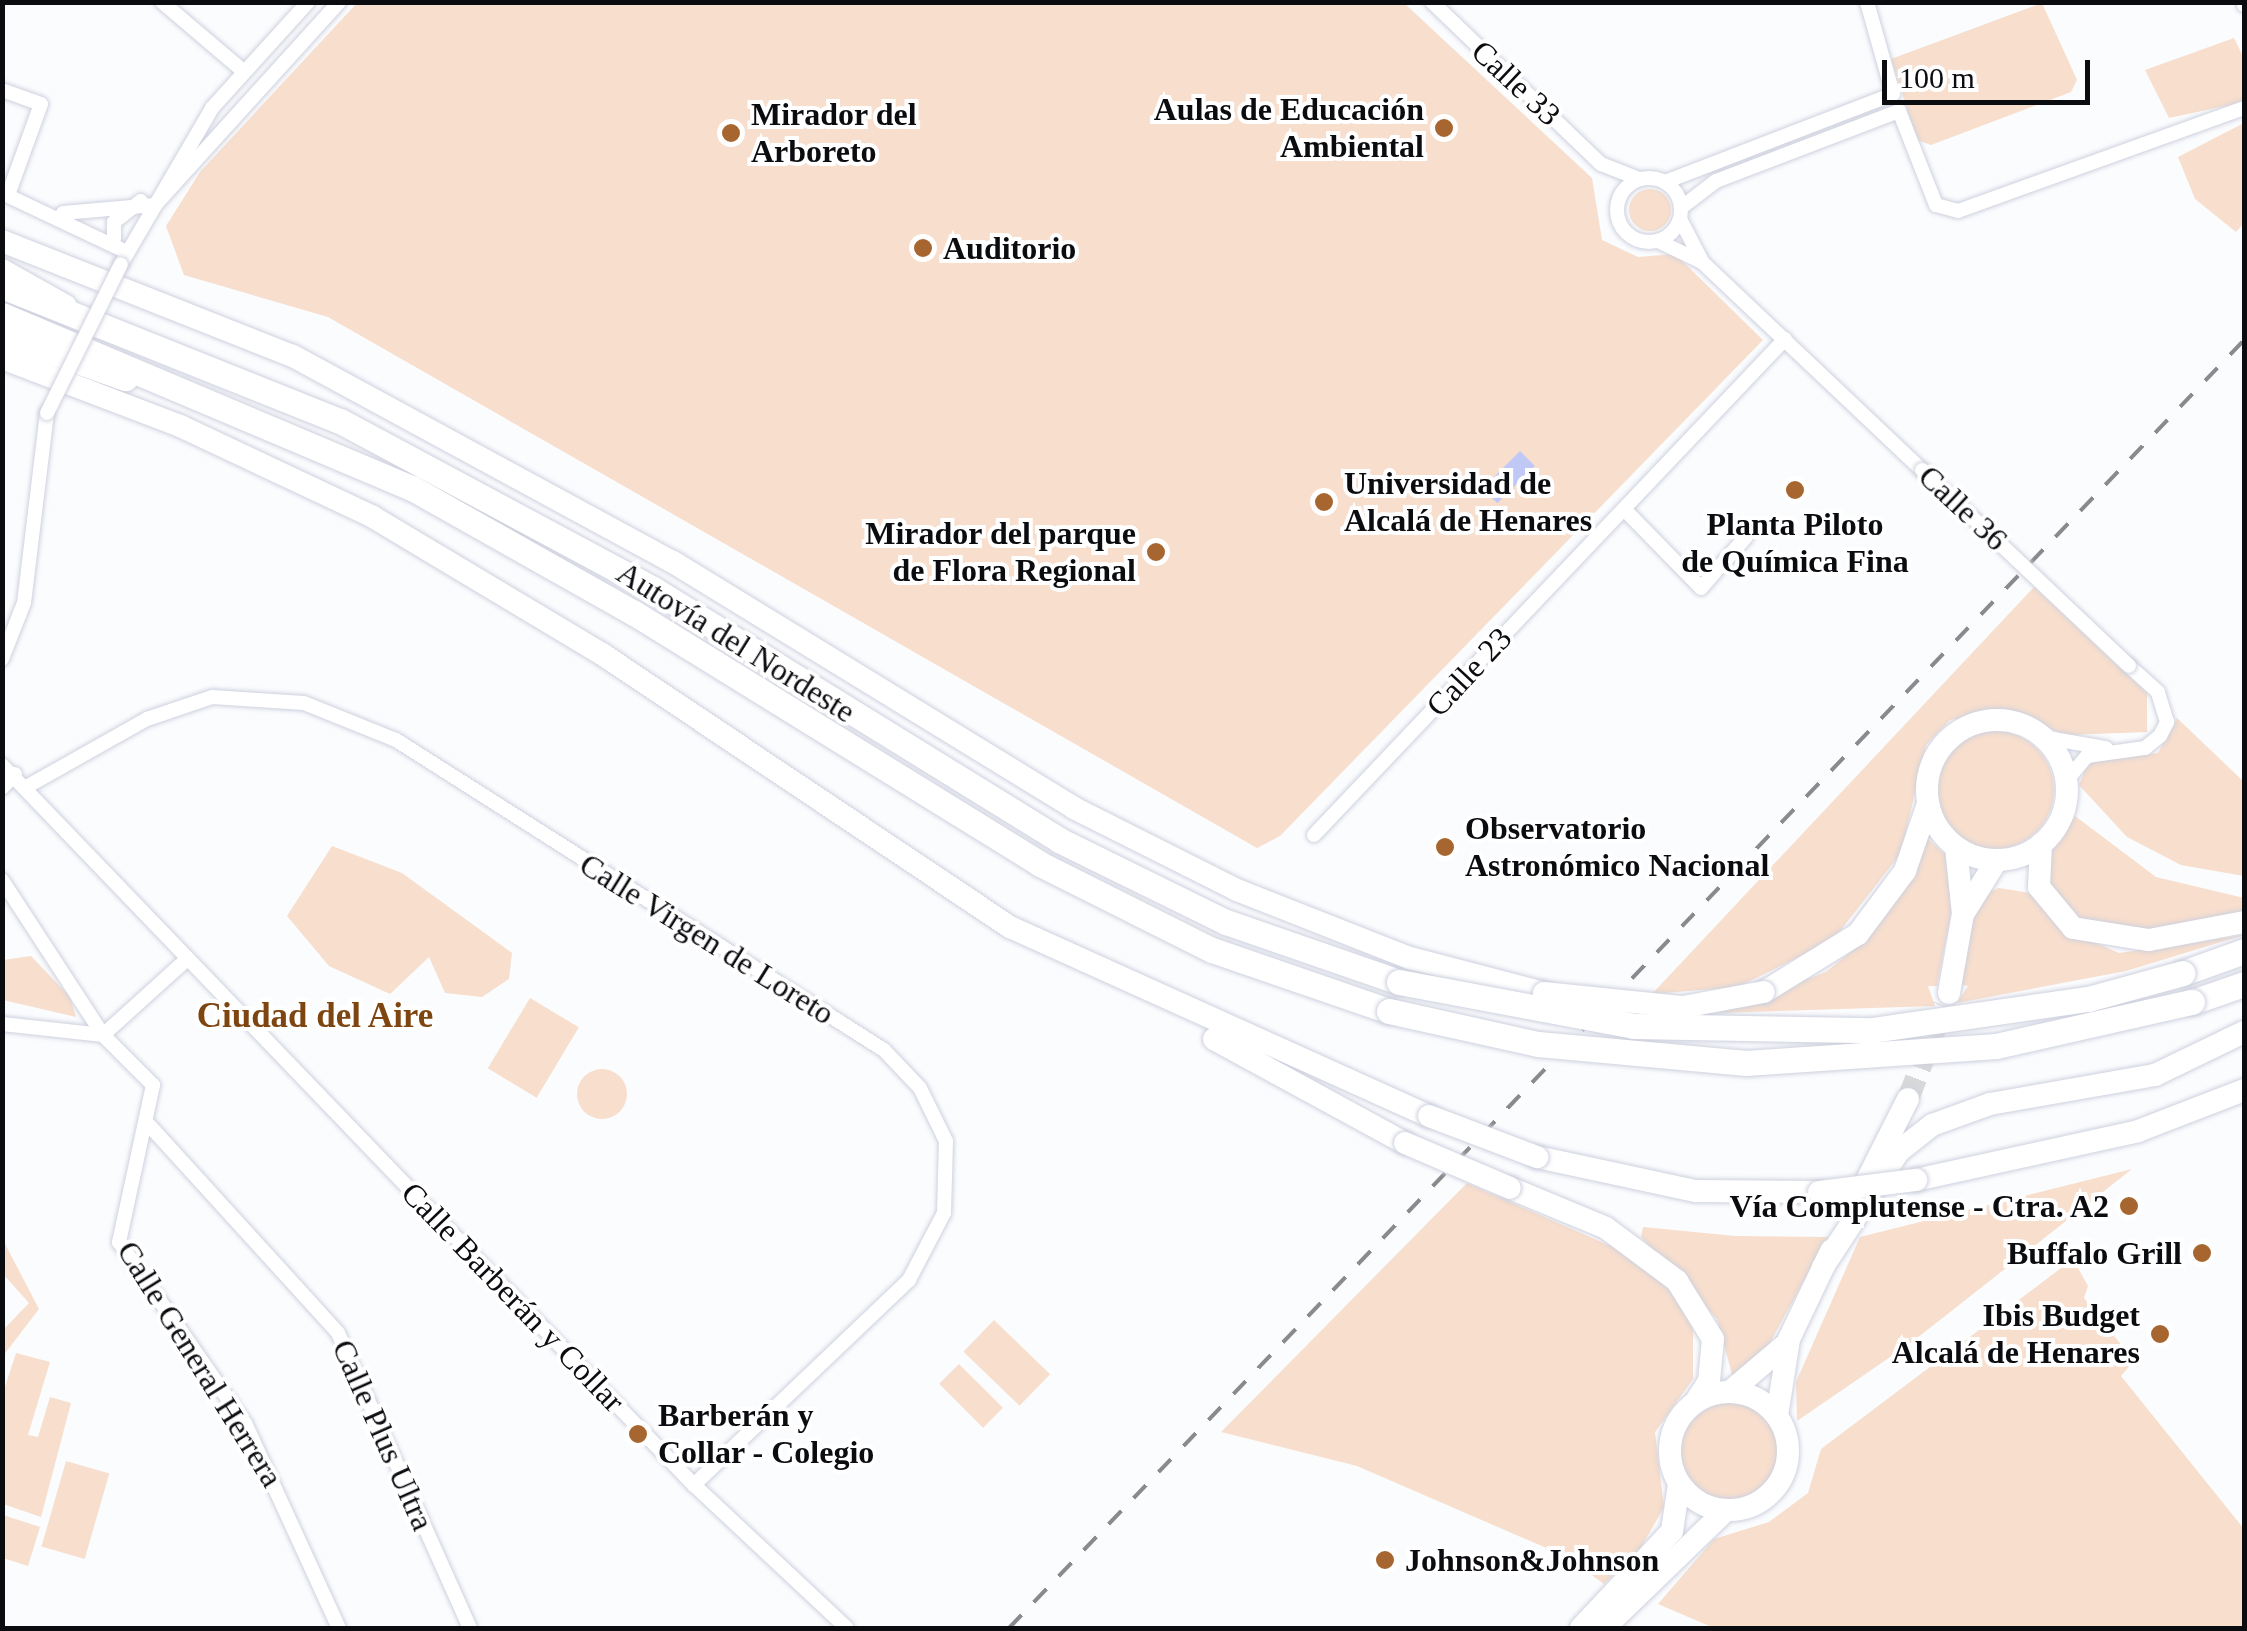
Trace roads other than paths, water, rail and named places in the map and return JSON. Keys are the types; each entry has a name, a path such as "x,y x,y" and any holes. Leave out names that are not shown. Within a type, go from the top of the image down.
{"highway":[{"name":"Autovía del Nordeste","path":"2,286 69,308 340,421 511,508 1059,840 1226,922 1633,1026 1854,1030 2088,998 2184,973 2244,952"},
{"path":"2,315 328,448 619,604 1040,864 1212,950 1390,1012 1538,1044 1746,1064 1996,1046 2192,1002 2244,984"},
{"path":"2,334 328,448"},
{"path":"1059,840 1348,950"}],"main road":[{"path":"2,242 293,356 673,562 1074,808 1405,969"},
{"path":"2,270 69,308"},
{"path":"2,358 180,426 373,517 602,654 1066,968 1405,1143 1606,1228 1678,1282 1713,1338 1716,1358 1696,1401 1673,1430 1679,1484 1672,1531 1591,1627"},
{"path":"1348,950 1405,969 1544,993 1683,1007 1764,992 1858,934 1905,871 1928,804 1932,762 1961,730 2002,720 2042,737 2066,781 2063,812 2041,844 2039,887 2073,928 2148,940 2244,922"},
{"path":"1928,804 1956,847 1964,914 1949,993"},
{"path":"1956,847 1997,860 2041,844"},
{"path":"1964,914 1997,860"},
{"path":"1010,927 1430,1116 1537,1156 1696,1190 1819,1192 1916,1180 2138,1131 2244,1090"},
{"path":"1823,1267 1898,1151 1932,1125 1990,1104 2154,1075 2244,1032"},
{"path":"1591,1627 1726,1510 1763,1500 1780,1481 1788,1442 1778,1416 1789,1340 1908,1099"},
{"path":"1696,1401 1731,1391 1789,1340"},
{"path":"1731,1391 1778,1416"},
{"path":"1679,1484 1726,1510"}],"street":[{"path":"162,2 242,71"},
{"path":"2,659 24,602 46,414 148,202 242,71 308,2"},
{"path":"124,258 114,239 114,222 148,202 339,2"},
{"name":"Calle 33","path":"1432,2 1600,164 1618,201"},
{"path":"1867,2 1893,94 1936,205 1958,210 2243,112"},
{"path":"2,90 41,104 5,194 58,212 114,239"},
{"path":"1893,94 1666,182 1640,179 1618,201 1624,230 1658,241 1716,180 1899,111"},
{"name":"Calle 33","path":"1600,164 1640,179"},
{"path":"1666,182 1681,213"},
{"path":"58,212 148,202"},
{"name":"Calle 36","path":"1681,213 1702,262"},
{"name":"Calle 36","path":"1658,241 1702,262 2158,692 2167,722 2145,748 2087,756 2066,781"},
{"name":"Calle 23","path":"1314,835 1785,339"},
{"path":"1624,509 1701,588 1746,537"},
{"name":"Calle Virgen de Loreto","path":"28,786 147,719 212,697 304,704 396,740 884,1050 920,1088 946,1141 944,1213 909,1280 694,1485"},
{"path":"2042,737 2122,751"},
{"path":"2,788 9,770"},
{"name":"Calle Barberán y Collar","path":"9,770 694,1485 847,1628"},
{"path":"2,880 103,1035"},
{"path":"2,1024 103,1035 187,959"},
{"name":"Calle General Herrera","path":"103,1035 153,1085 149,1125 119,1242 245,1424 339,1628"},
{"name":"Calle Plus Ultra","path":"149,1125 338,1332 470,1628"}],"water":[{"path":"1520,451 1535,466 1497,503 1483,488"}],"tunnel":[{"path":"1908,1099 1944,1006"}],"railway":[{"path":"1009,1628 2244,340"}],"place":[{"name":"Aulas de Educación Ambiental","path":"1444,128"},
{"name":"Mirador del Arboreto","path":"731,133"},
{"name":"Auditorio","path":"923,248"},
{"name":"Planta Piloto de Química Fina","path":"1795,490"},
{"name":"Universidad de Alcalá de Henares","path":"1324,502"},
{"name":"Mirador del parque de Flora Regional","path":"1156,552"},
{"name":"Observatorio Astronómico Nacional","path":"1445,847"},
{"name":"Vía Complutense - Ctra. A2","path":"2129,1206"},
{"name":"Buffalo Grill","path":"2202,1253"},
{"name":"Ibis Budget Alcalá de Henares","path":"2160,1334"},
{"name":"Barberán y Collar - Colegio","path":"638,1434"},
{"name":"Johnson&Johnson","path":"1385,1560"}],"district":[{"name":"Ciudad del Aire","path":"315,1016"}]}
